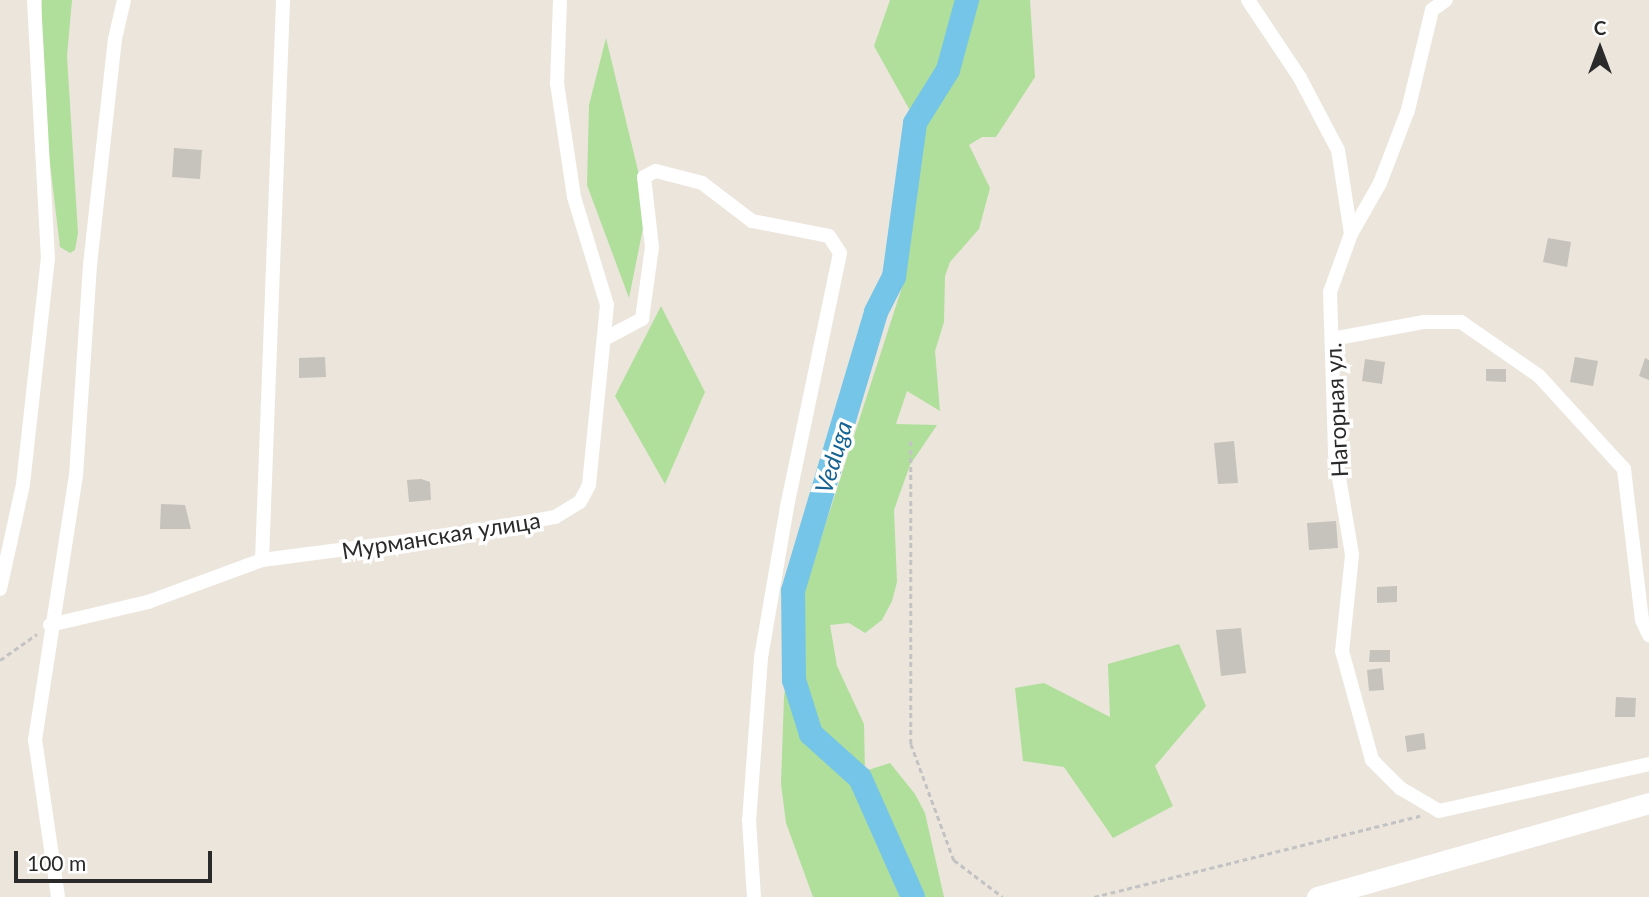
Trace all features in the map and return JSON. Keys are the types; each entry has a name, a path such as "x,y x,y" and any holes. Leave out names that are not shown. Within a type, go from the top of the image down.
{"main road":[{"path":"1317,897 1649,803"}],"street":[{"path":"0,589 23,484 48,259 34,0"},
{"path":"58,897 34,740 50,625 76,476 90,265 115,39 124,0"},
{"path":"262,560 283,0"},
{"name":"Мурманская улица","path":"50,625 148,602 262,560 455,535 555,516 580,502 589,485 591,429 606,338 607,305 574,197 557,83 561,0"},
{"name":"Нагорная ул.","path":"1248,0 1300,78 1338,150 1351,234 1331,292 1335,454 1352,555 1342,651 1372,760 1400,788 1439,811"},
{"path":"1351,234 1380,183 1408,110 1432,10 1446,0"},
{"path":"606,338 642,319 652,247 644,177 656,171 702,183 751,221 829,236 840,253 787,507 761,658 748,820 754,897"},
{"path":"1332,339 1424,322 1461,322 1539,376 1625,469 1642,620 1649,635"},
{"path":"1439,811 1649,764"}],"path":[{"path":"911,441 911,744 954,860 1003,897"},
{"path":"0,660 50,625"},
{"path":"1094,897 1439,811"}],"green space":[{"path":"42,0 72,0 67,56 78,233 75,250 70,253 60,247 39,72"},
{"path":"890,0 1030,0 1035,77 996,137 982,137 969,145 990,188 979,229 950,262 945,276 944,322 935,351 940,411 907,391 896,424 937,425 910,465 894,510 897,582 892,601 882,620 865,633 849,623 830,625 837,666 864,724 865,771 890,763 915,794 925,813 944,897 813,897 786,823 781,784 784,696 802,597 904,281 923,134 874,46"},
{"path":"606,38 647,208 629,298 587,185 589,105"},
{"path":"661,306 705,392 665,484 615,396"},
{"path":"1179,644 1206,706 1155,766 1173,806 1113,838 1064,767 1023,761 1015,688 1044,683 1110,717 1108,664"}],"building":[{"path":"174,148 202,150 200,179 172,177"},
{"path":"1548,238 1571,242 1567,267 1543,262"},
{"path":"325,357 326,377 299,378 299,358"},
{"path":"1575,357 1598,361 1593,386 1570,382"},
{"path":"1645,358 1649,360 1649,380 1639,376"},
{"path":"1365,359 1385,362 1382,384 1362,381"},
{"path":"1486,369 1506,369 1506,382 1486,381"},
{"path":"1234,441 1238,483 1218,484 1214,443"},
{"path":"421,479 430,482 431,500 409,502 407,480"},
{"path":"161,504 185,505 191,529 160,529"},
{"path":"1336,521 1338,548 1309,550 1307,523"},
{"path":"1397,586 1397,602 1377,603 1377,587"},
{"path":"1241,628 1246,673 1221,676 1216,630"},
{"path":"1370,650 1390,650 1390,662 1369,662"},
{"path":"1382,668 1384,690 1369,691 1367,670"},
{"path":"1616,697 1636,698 1635,717 1615,717"},
{"path":"1424,733 1426,749 1407,752 1405,736"}],"waterway":[{"name":"Veduga","path":"913,897 860,778 811,734 794,680 793,591 876,312 894,277 915,123 948,70 967,0"}]}
